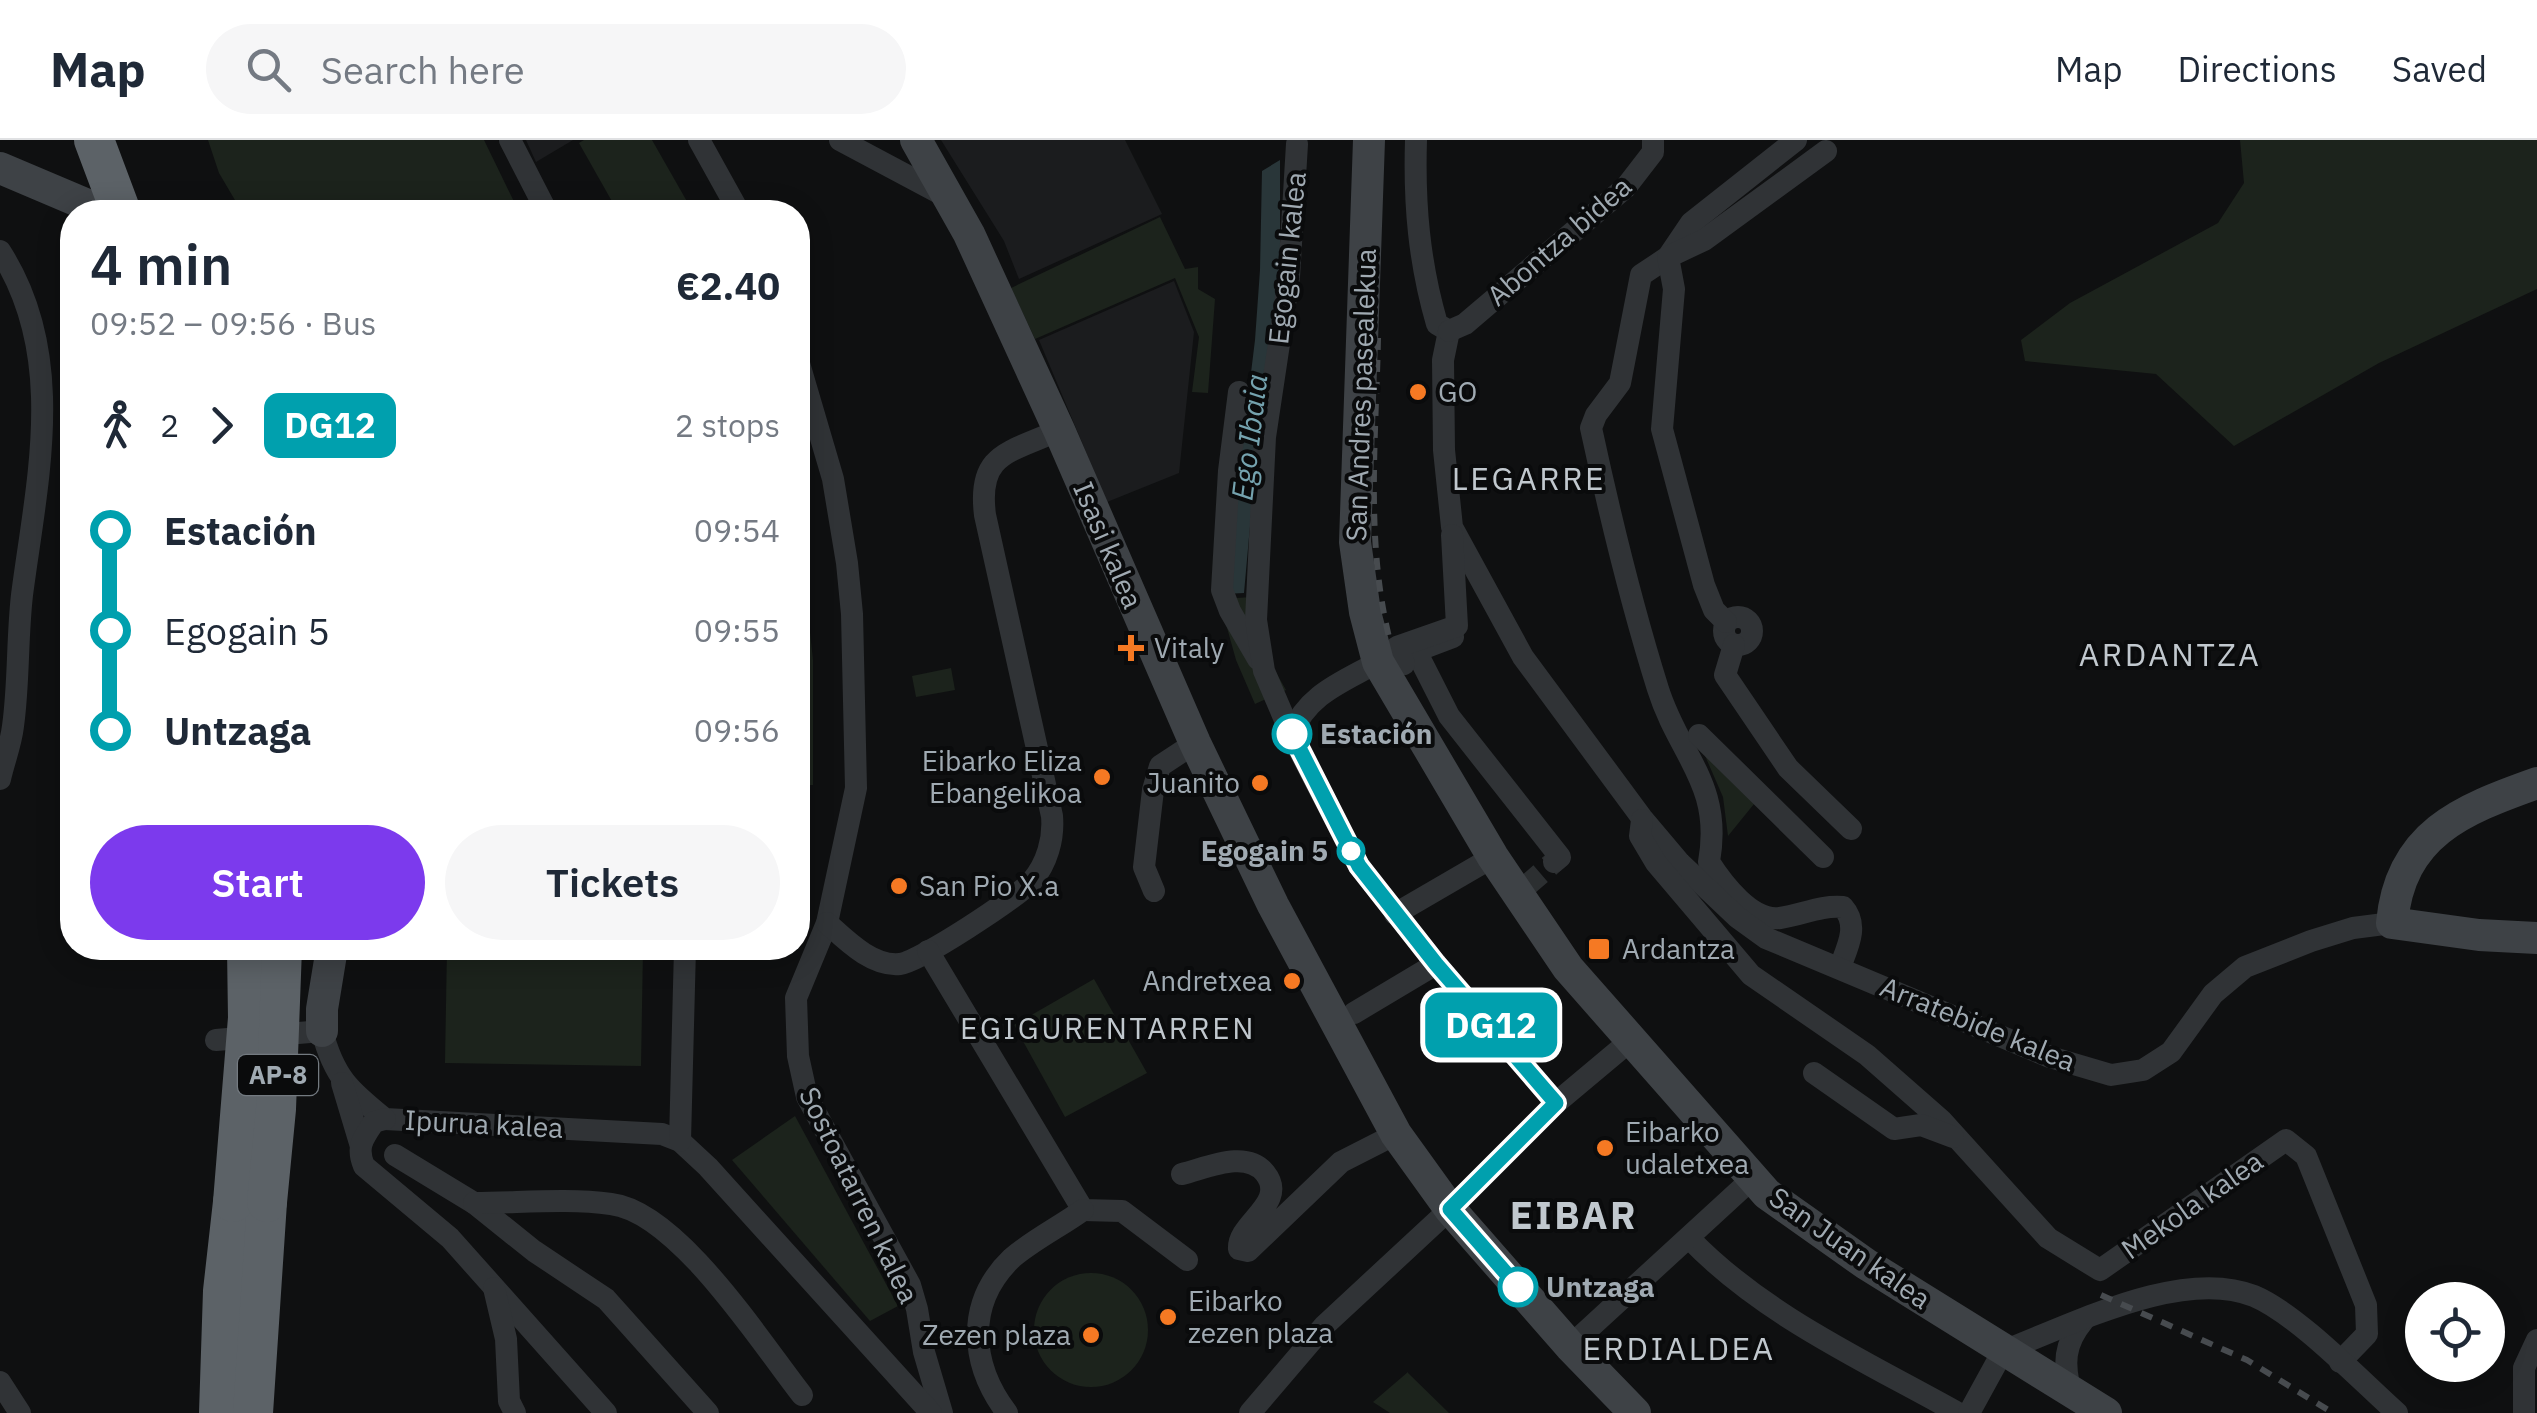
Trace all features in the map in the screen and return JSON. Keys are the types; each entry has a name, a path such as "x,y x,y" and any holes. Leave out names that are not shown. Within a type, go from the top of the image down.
{"highway":[{"path":"94,140 116,200"},
{"path":"121,140 144,200"},
{"name":"AP-8","path":"247,960 253,1413"},
{"name":"AP-8","path":"219,1413 223,1291 276,1109 282,960"}],"street":[{"path":"510,140 541,200"},
{"path":"699,140 733,200"},
{"path":"847,143 877,144 886,140"},
{"name":"Isasi kalea","path":"916,140 952,200 1059,430 1194,742 1273,905 1396,1134 1450,1209 1570,1346 1635,1413"},
{"name":"San Andres pasealekua","path":"1369,140 1355,542 1364,612 1493,857 1521,891 1568,968 1630,1040"},
{"path":"1292,734 1312,700 1391,663 1397,647 1457,626 1444,450 1442,360 1450,331 1437,324 1423,274 1418,241 1416,140"},
{"name":"Abontza bidea","path":"1450,331 1465,324 1626,188 1653,152 1653,140"},
{"path":"1796,140 1691,223 1668,258 1674,289 1662,429 1704,585 1714,610 1730,633 1725,676 1788,768 1851,828"},
{"path":"847,143 952,200"},
{"name":"Egogain kalea","path":"1264,671 1256,620 1265,437 1289,277 1297,144"},
{"path":"1826,151 1704,240 1641,275 1620,383 1591,428 1618,553 1664,708 1712,808 1714,834 1709,862 1759,916 1778,918 1821,907 1842,907 1852,921 1852,934 1840,967"},
{"path":"0,168 76,200"},
{"path":"0,250 25,294 37,344 42,461 22,598 13,728 0,778"},
{"name":"Egogain kalea","path":"1239,392 1228,481 1222,590 1230,611 1264,671 1359,866 1436,964 1556,1103"},
{"name":"Sostoatarren kalea","path":"810,401 833,479 852,614 856,788 827,924 796,998 798,1056 803,1086 910,1285 918,1309 932,1412"},
{"path":"827,924 862,952 884,962 902,964 1031,882 1042,866 1054,833 985,515 982,478 994,461 1059,430"},
{"name":"Arratebide kalea","path":"1452,527 1506,630 1642,818 1680,863 1766,938 2050,1057 2111,1075 2144,1070 2172,1052 2213,994 2245,967 2353,928 2392,924"},
{"path":"1450,628 1453,637 1416,652 1449,716 1557,859"},
{"path":"1699,735 1823,856"},
{"path":"1154,891 1144,867 1153,790 1160,766 1194,742"},
{"path":"2537,783 2482,803 2420,846 2402,874 2392,924 2537,938"},
{"name":"Mekola kalea","path":"1642,818 1640,836 1656,863 1751,974 1802,1014 1867,1055 1957,1138 2048,1238 2100,1270 2286,1140 2298,1146 2306,1156 2366,1305 2368,1334 2340,1362"},
{"path":"1395,914 1493,857"},
{"path":"928,951 1084,1210"},
{"path":"216,1040 322,1031 330,960"},
{"path":"680,1141 685,960"},
{"path":"1354,1013 1436,964"},
{"name":"Ipurua kalea","path":"322,1031 341,1080 394,1119 662,1134 680,1141"},
{"path":"1250,1413 1325,1326 1556,1103 1630,1040"},
{"name":"San Juan kalea","path":"1630,1040 1767,1194 1866,1264 2106,1413"},
{"path":"1814,1073 1894,1129 1920,1125 1957,1138"},
{"path":"341,1080 364,1166 450,1238 606,1413"},
{"path":"360,1143 374,1122 394,1119 388,1138 395,1154 474,1202 534,1251 606,1299 708,1413"},
{"path":"1182,1174 1238,1160 1256,1163 1264,1171 1272,1194 1239,1239 1239,1250 1248,1251 1340,1162 1396,1134"},
{"name":"Sostoatarren kalea","path":"680,1141 932,1412"},
{"path":"372,1174 380,1158 395,1154"},
{"path":"1570,1346 1753,1178"},
{"path":"474,1202 614,1204 648,1218 667,1230 698,1262 802,1395"},
{"path":"1007,1413 982,1362 976,1336 978,1312 990,1287 1013,1258 1084,1210 1122,1211 1187,1260"},
{"path":"1689,1238 1716,1266 1782,1314 1958,1413"},
{"path":"493,1285 506,1338 509,1401 515,1413"},
{"path":"1969,1413 2003,1351 2147,1296 2224,1288 2255,1296 2292,1320 2397,1413"},
{"path":"2072,1392 2067,1377 2067,1348 2069,1338 2083,1321"},
{"path":"2524,1413 2524,1368 2537,1340"},
{"path":"891,1368 912,1364 924,1352"},
{"path":"0,1382 20,1413"}],"shaded area":[{"path":"208,140 484,140 513,200 235,200 219,173"},
{"path":"526,140 573,140 536,162"},
{"path":"652,140 686,200 611,200 579,143"},
{"path":"941,140 1125,140 1162,214 1019,279 1004,241"},
{"path":"2240,140 2537,140 2537,289 2379,363 2234,446 2156,374 2025,361 2021,340 2070,303 2218,223 2244,183"},
{"path":"1160,217 1185,269 1198,267 1198,289 1215,299 1208,393 1192,392 1199,337 1175,278 1035,339 1011,288"},
{"path":"1174,281 1194,332 1179,473 1107,502 1039,340"},
{"path":"1253,597 1265,653 1286,690 1255,704 1236,660 1219,599"},
{"path":"810,632 813,660 810,785"},
{"path":"951,668 955,690 916,697 912,676"},
{"path":"1696,735 1758,799 1728,836 1723,797"},
{"path":"447,960 643,960 641,1066 445,1063"},
{"path":"1094,979 1147,1073 1065,1117 1014,1025"},
{"path":"795,1116 898,1306 870,1321 732,1160"},
{"name":"Zezen plaza","path":"1091,1273 1113,1277 1132,1289 1144,1308 1148,1330 1144,1352 1132,1371 1113,1383 1091,1387 1069,1383 1050,1371 1038,1352 1034,1330 1038,1308 1050,1289 1069,1277"},
{"path":"1408,1372 1449,1413 1390,1413 1373,1402"}],"water":[{"name":"Ego Ibaia","path":"1280,160 1280,270 1257,448 1244,593 1224,594 1255,340 1262,171"}],"tunnel":[{"path":"1524,888 1554,862"}],"railway":[{"path":"1378,338 1375,529 1377,567 1390,641"},
{"path":"2101,1295 2247,1360 2333,1413"}],"bus line":[{"name":"DG12","path":"1292,734 1359,866 1436,964 1556,1103 1450,1209 1518,1287"}],"place":[{"name":"GO","path":"1418,392"},
{"name":"Vitaly","path":"1131,648"},
{"name":"Estación","path":"1292,734"},
{"name":"Eibarko Eliza Ebangelikoa","path":"1102,777"},
{"name":"Juanito","path":"1260,783"},
{"name":"Egogain 5","path":"1351,851"},
{"name":"San Pio X.a","path":"899,886"},
{"name":"Ardantza","path":"1599,949"},
{"name":"Andretxea","path":"1292,981"},
{"name":"Eibarko udaletxea","path":"1605,1148"},
{"name":"Untzaga","path":"1518,1287"},
{"name":"Eibarko zezen plaza","path":"1168,1317"},
{"name":"Zezen plaza","path":"1091,1335"}],"district":[{"name":"LEGARRE","path":"1529,479"},
{"name":"ARDANTZA","path":"2170,655"},
{"name":"EGIGURENTARREN","path":"1108,1029"},
{"name":"EIBAR","path":"1574,1216"},
{"name":"ERDIALDEA","path":"1679,1349"}]}
